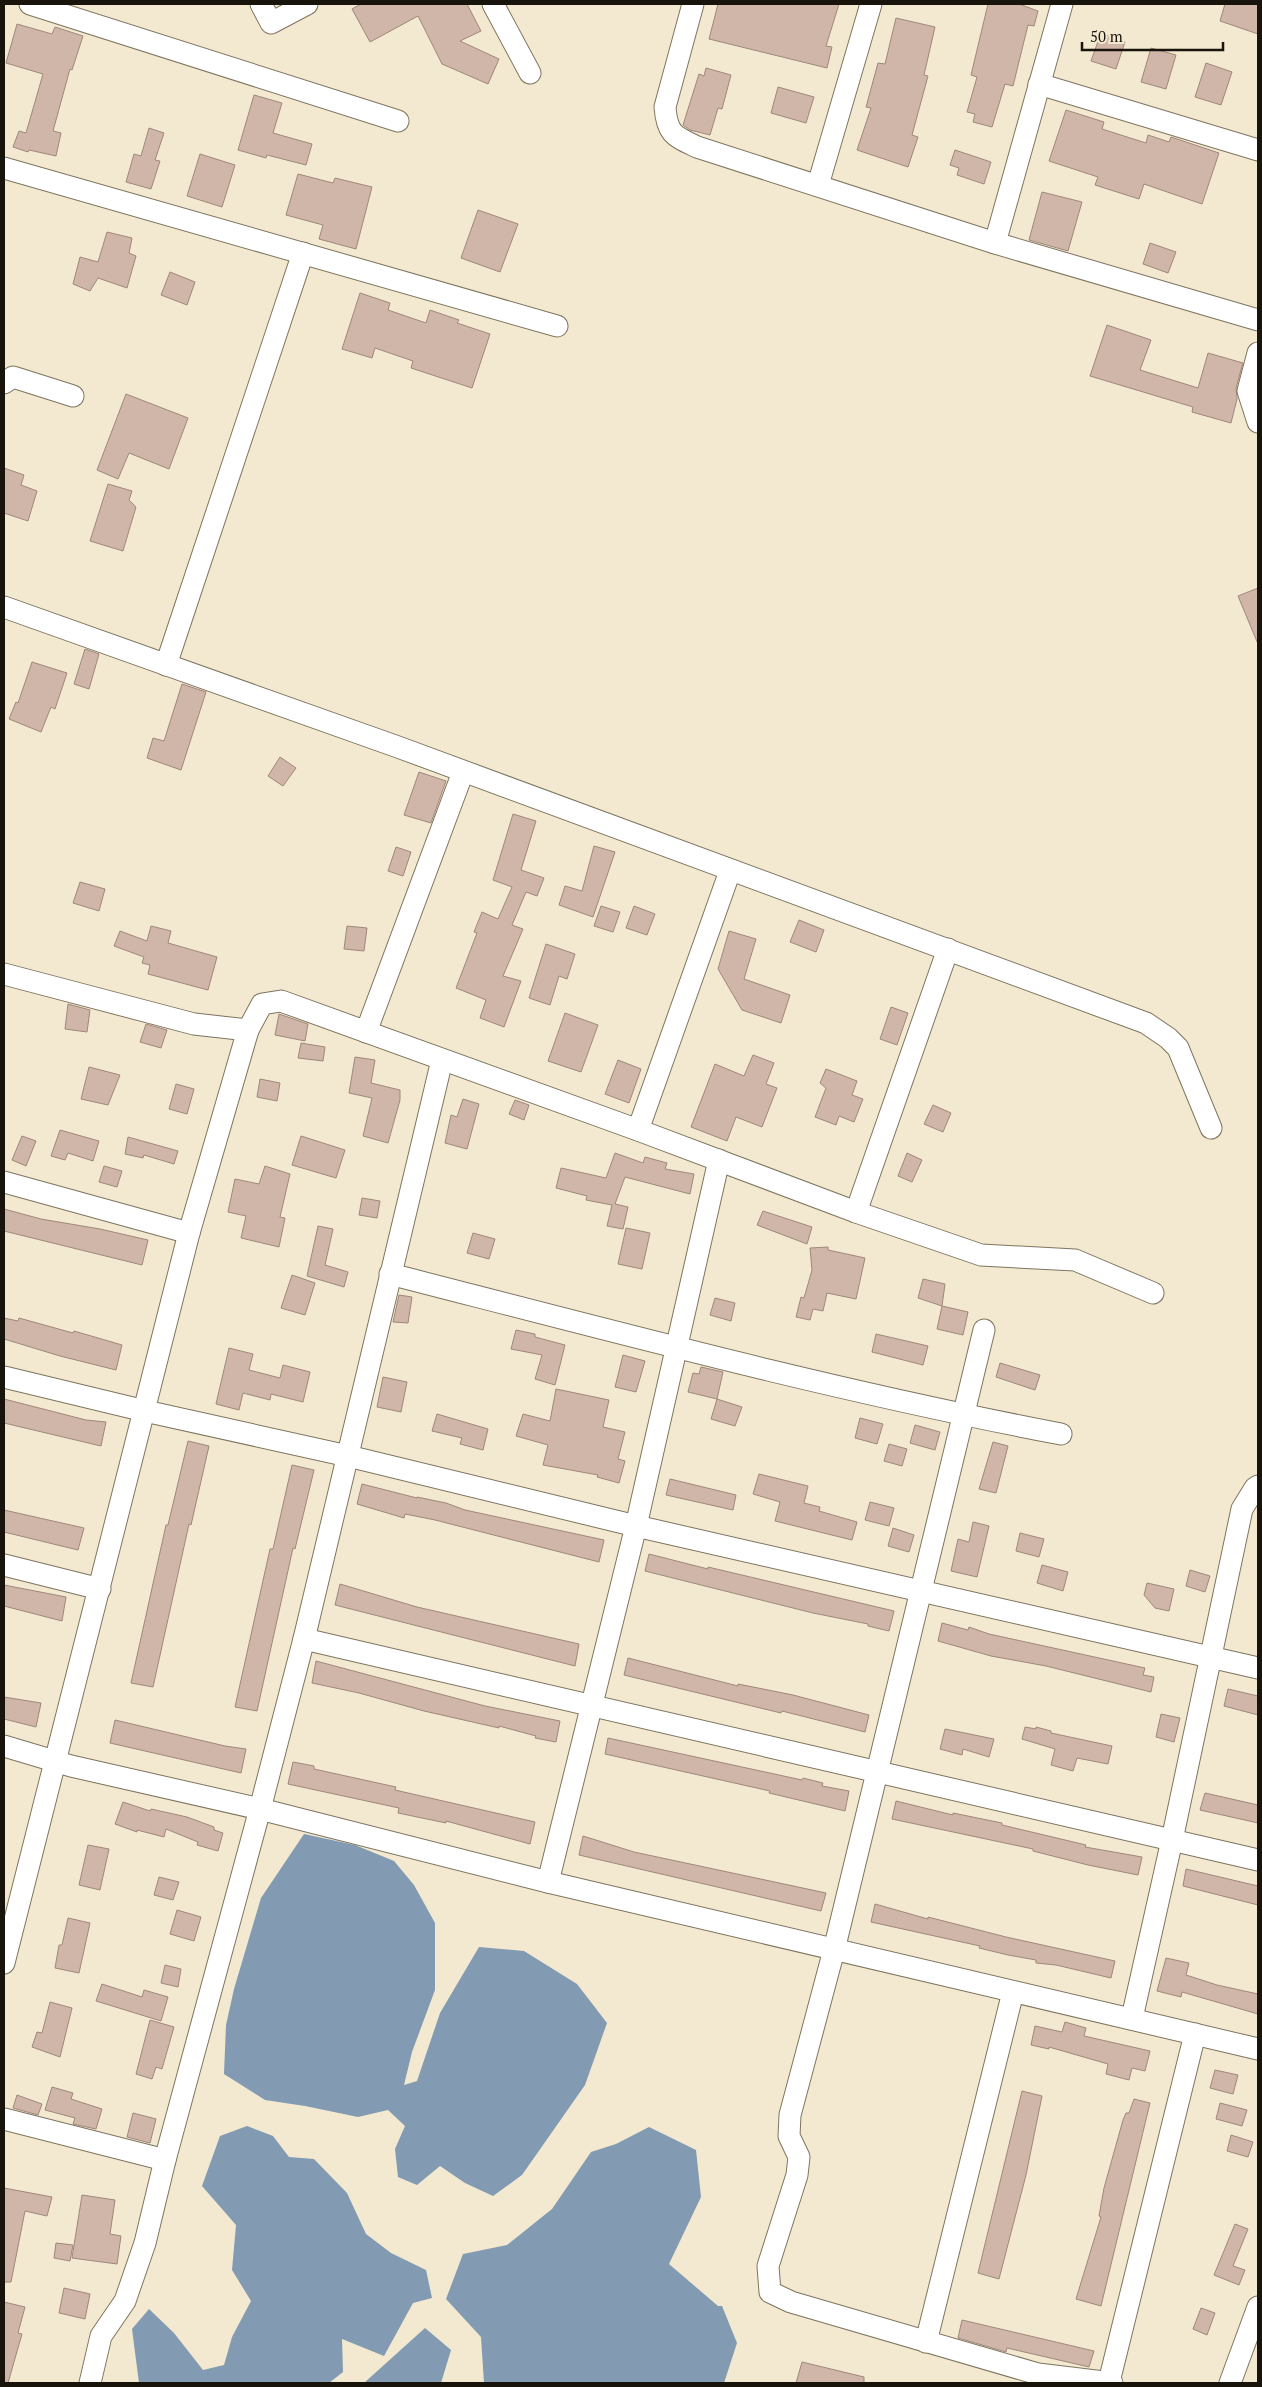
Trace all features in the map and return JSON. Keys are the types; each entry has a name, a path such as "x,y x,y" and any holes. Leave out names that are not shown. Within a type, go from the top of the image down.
{"street":[{"path":"30,4 398,121"},
{"path":"261,4 271,23 307,4"},
{"path":"493,4 530,73"},
{"path":"694,4 665,107 666,124 679,138 697,147 995,243 1258,320"},
{"path":"818,185 871,4"},
{"path":"995,243 1062,4"},
{"path":"1040,84 1258,150"},
{"path":"4,168 557,326"},
{"path":"166,665 303,253"},
{"path":"1258,353 1248,391 1258,422"},
{"path":"4,382 13,377 73,396"},
{"path":"4,607 463,772 1146,1023 1168,1038 1178,1048 1211,1128"},
{"path":"366,1032 463,772"},
{"path":"638,1130 730,871"},
{"path":"856,1212 948,949"},
{"path":"4,974 194,1024 248,1030"},
{"path":"4,1957 57,1760 189,1233 248,1030 262,1004 281,1001 720,1160 856,1212 981,1255 1075,1260 1153,1293"},
{"path":"90,2383 101,2336 125,2301 145,2243 165,2160 304,1638 442,1060"},
{"path":"548,1882 636,1526 720,1160"},
{"path":"4,1182 189,1233"},
{"path":"390,1274 677,1348 964,1415 1061,1434"},
{"path":"984,1330 834,1950 790,2115 789,2136 799,2157 797,2175 768,2266 770,2292 791,2302 926,2342 1036,2379 1110,2383 1196,2034"},
{"path":"4,1377 145,1411 348,1456 636,1526 1212,1655 1258,1668"},
{"path":"1132,2018 1212,1655 1242,1509 1258,1486"},
{"path":"4,1565 100,1589"},
{"path":"304,1638 1258,1860"},
{"path":"4,1746 57,1760 71,1766 260,1809 548,1882 1258,2049"},
{"path":"926,2342 1013,1992"},
{"path":"4,2119 165,2160"},
{"path":"1230,2383 1258,2307"}],"water":[{"path":"304,1834 355,1845 394,1861 414,1885 435,1923 435,1990 412,2052 404,2085 417,2081 440,2013 479,1947 524,1951 577,1984 607,2023 585,2085 522,2175 493,2196 465,2183 440,2166 417,2185 398,2177 395,2149 405,2126 388,2110 358,2117 265,2100 224,2074 226,2025 234,1989 261,1898"},
{"path":"247,2126 273,2136 289,2157 314,2159 347,2193 366,2234 391,2253 426,2270 432,2298 413,2303 384,2356 342,2339 343,2372 329,2383 139,2383 132,2329 149,2309 174,2333 203,2370 224,2365 232,2337 251,2301 232,2270 236,2225 202,2186 220,2136"},
{"path":"649,2127 696,2150 701,2197 669,2264 718,2306 722,2306 737,2343 724,2383 484,2383 481,2337 446,2299 463,2254 507,2245 552,2209 591,2152 616,2144"},
{"path":"425,2328 451,2350 441,2383 364,2383"}],"building":[{"path":"361,4 467,4 481,31 460,41 499,59 488,84 442,64 418,16 370,42 352,9"},
{"path":"718,4 839,4 826,46 832,47 827,68 709,39"},
{"path":"988,4 1019,4 1038,11 1034,26 1028,25 1013,86 1005,84 992,127 973,122 975,114 967,112 977,77 971,75"},
{"path":"1225,4 1258,4 1258,34 1220,21"},
{"path":"896,18 935,27 924,75 928,76 912,135 918,137 908,167 857,150 871,108 866,107 878,63 885,64"},
{"path":"17,24 52,34 55,27 83,36 72,70 70,69 53,131 61,133 56,156 29,150 28,152 13,147 19,131 26,133 43,74 6,63"},
{"path":"1101,33 1125,42 1116,69 1091,61"},
{"path":"1151,48 1176,55 1166,89 1141,82"},
{"path":"1206,63 1232,72 1221,105 1195,97"},
{"path":"706,68 731,75 722,109 718,108 710,135 690,130 683,125 699,74 704,76"},
{"path":"778,87 814,97 806,123 771,113"},
{"path":"254,95 282,103 273,133 312,144 306,165 267,155 266,158 238,150"},
{"path":"1066,110 1104,122 1102,129 1146,143 1148,135 1169,142 1171,137 1219,153 1202,204 1144,184 1139,199 1095,185 1098,177 1049,161"},
{"path":"149,128 164,133 155,160 160,161 151,189 126,182 134,154 141,156"},
{"path":"955,150 991,162 984,184 957,175 959,168 950,165"},
{"path":"200,154 235,165 222,207 187,196"},
{"path":"298,174 333,183 335,178 372,187 356,249 319,239 323,225 286,215"},
{"path":"1042,192 1082,202 1068,251 1029,240"},
{"path":"478,210 518,224 500,272 461,258"},
{"path":"107,232 132,238 129,253 136,256 127,288 98,278 90,291 73,284 80,257 98,262"},
{"path":"1150,243 1176,252 1168,273 1143,264"},
{"path":"170,272 195,282 187,305 161,295"},
{"path":"360,293 390,303 388,310 426,323 430,310 459,320 457,323 490,334 472,388 411,368 413,361 375,348 372,358 342,349"},
{"path":"1107,325 1151,340 1140,370 1198,388 1208,353 1243,363 1236,388 1237,399 1231,423 1192,412 1193,407 1090,376"},
{"path":"126,394 188,418 169,469 129,453 118,479 97,470"},
{"path":"4,468 24,475 21,485 37,491 28,521 4,513"},
{"path":"108,484 132,491 129,500 136,507 123,551 90,541"},
{"path":"1258,588 1258,644 1238,596"},
{"path":"85,649 99,654 89,689 74,684"},
{"path":"32,662 67,673 55,709 51,707 41,732 9,719 16,702 18,703"},
{"path":"182,684 206,692 181,770 147,758 153,738 164,741"},
{"path":"280,757 296,768 283,786 268,776"},
{"path":"419,772 446,781 431,823 404,815"},
{"path":"513,814 536,821 521,870 544,878 537,896 526,892 512,925 523,929 503,976 521,981 504,1027 480,1018 486,1000 456,988 477,933 474,932 482,912 498,919 512,887 493,880"},
{"path":"594,846 615,852 593,917 559,905 565,886 582,891"},
{"path":"396,847 411,852 403,876 388,871"},
{"path":"80,882 105,889 99,911 73,903"},
{"path":"601,906 620,912 613,932 594,926"},
{"path":"634,906 655,914 647,935 626,928"},
{"path":"799,920 824,930 816,952 790,942"},
{"path":"151,926 171,931 168,943 217,957 208,990 148,974 150,965 142,963 144,957 114,946 120,931 147,941"},
{"path":"347,926 367,928 364,951 344,949"},
{"path":"729,931 756,939 744,979 790,995 781,1023 742,1010 718,969"},
{"path":"546,944 575,954 567,979 559,976 550,1005 529,998"},
{"path":"68,1004 90,1010 87,1032 65,1029"},
{"path":"891,1007 908,1013 897,1045 880,1039"},
{"path":"565,1013 598,1025 581,1072 548,1061"},
{"path":"279,1014 308,1024 305,1041 275,1035"},
{"path":"146,1024 167,1030 161,1048 140,1042"},
{"path":"301,1043 325,1047 323,1061 298,1058"},
{"path":"753,1055 774,1063 766,1084 777,1088 762,1127 736,1117 727,1141 691,1127 715,1064 744,1076"},
{"path":"355,1057 375,1060 371,1083 400,1090 400,1100 388,1143 363,1136 372,1098 349,1093"},
{"path":"618,1060 641,1069 629,1103 605,1094"},
{"path":"89,1067 120,1075 108,1105 81,1099"},
{"path":"826,1069 857,1081 852,1095 863,1099 854,1122 839,1116 836,1125 815,1117 826,1088 820,1083"},
{"path":"260,1079 280,1083 277,1101 257,1097"},
{"path":"176,1084 194,1089 187,1114 169,1109"},
{"path":"463,1099 479,1104 467,1149 445,1143 451,1115 457,1117"},
{"path":"515,1100 529,1105 524,1120 509,1114"},
{"path":"933,1105 951,1113 943,1132 924,1124"},
{"path":"60,1130 99,1141 93,1161 68,1153 65,1160 51,1156"},
{"path":"22,1136 36,1141 26,1166 12,1160"},
{"path":"301,1136 345,1150 336,1178 292,1165"},
{"path":"128,1137 178,1151 174,1164 144,1155 143,1158 125,1154"},
{"path":"615,1153 643,1163 645,1157 667,1163 665,1169 694,1174 690,1194 625,1177 615,1204 628,1207 623,1229 607,1226 612,1205 586,1200 587,1196 556,1188 561,1168 606,1178"},
{"path":"907,1153 922,1160 912,1182 898,1176"},
{"path":"104,1166 122,1171 117,1187 99,1182"},
{"path":"265,1166 290,1174 280,1217 285,1218 279,1247 241,1238 246,1216 228,1212 235,1179 259,1184"},
{"path":"362,1198 380,1201 377,1218 359,1215"},
{"path":"4,1209 41,1219 100,1229 148,1240 142,1265 4,1231"},
{"path":"763,1211 812,1227 807,1244 757,1225"},
{"path":"318,1226 333,1229 325,1265 348,1272 344,1287 307,1276"},
{"path":"626,1228 650,1233 642,1269 618,1264"},
{"path":"473,1233 495,1239 489,1259 467,1253"},
{"path":"828,1247 828,1250 865,1258 856,1299 827,1293 823,1311 813,1309 810,1320 796,1317 801,1297 804,1298 812,1270 810,1248"},
{"path":"292,1275 315,1283 305,1315 281,1308"},
{"path":"923,1279 945,1284 942,1306 918,1298"},
{"path":"399,1295 412,1297 408,1323 393,1322"},
{"path":"715,1298 735,1303 731,1321 710,1315"},
{"path":"942,1306 968,1312 963,1335 937,1329"},
{"path":"4,1318 18,1321 19,1318 122,1345 116,1370 4,1339"},
{"path":"516,1330 535,1334 535,1337 565,1345 555,1385 535,1379 542,1355 511,1349"},
{"path":"876,1334 928,1346 923,1365 872,1352"},
{"path":"229,1348 253,1354 249,1370 280,1378 283,1365 310,1372 303,1402 271,1394 270,1400 243,1393 239,1410 216,1404"},
{"path":"623,1355 645,1361 636,1392 615,1387"},
{"path":"1000,1363 1040,1375 1035,1390 996,1377"},
{"path":"701,1367 723,1372 717,1399 688,1392 693,1373 699,1374"},
{"path":"383,1377 407,1382 401,1412 377,1407"},
{"path":"556,1389 609,1400 603,1427 625,1432 618,1459 625,1461 619,1483 597,1477 598,1475 543,1465 548,1445 516,1436 523,1414 550,1421"},
{"path":"4,1399 86,1420 106,1422 101,1446 4,1423"},
{"path":"717,1399 742,1407 735,1426 711,1419"},
{"path":"437,1414 488,1429 483,1450 460,1444 462,1438 432,1431"},
{"path":"860,1418 883,1424 877,1444 855,1438"},
{"path":"915,1425 940,1432 935,1450 910,1443"},
{"path":"188,1441 209,1446 191,1525 189,1524 153,1687 131,1683 166,1525 168,1525"},
{"path":"993,1442 1008,1446 996,1493 979,1489"},
{"path":"889,1444 907,1449 902,1466 884,1461"},
{"path":"292,1465 314,1470 295,1549 293,1548 257,1711 235,1707 270,1549 273,1549"},
{"path":"759,1474 808,1486 804,1503 820,1507 819,1511 857,1522 852,1540 775,1521 780,1502 753,1494"},
{"path":"670,1479 736,1495 733,1510 666,1495"},
{"path":"362,1484 417,1498 446,1503 465,1510 604,1540 599,1562 435,1520 405,1514 404,1518 357,1504"},
{"path":"870,1502 894,1508 889,1526 865,1520"},
{"path":"4,1510 84,1528 78,1550 4,1532"},
{"path":"973,1522 989,1526 977,1577 951,1571 958,1539 969,1542"},
{"path":"893,1528 914,1535 909,1552 888,1546"},
{"path":"1020,1533 1044,1539 1039,1557 1016,1551"},
{"path":"649,1554 894,1611 889,1631 868,1626 868,1624 813,1613 645,1571"},
{"path":"1042,1565 1068,1572 1063,1591 1037,1583"},
{"path":"1190,1570 1210,1576 1205,1592 1186,1586"},
{"path":"1147,1583 1174,1589 1169,1611 1155,1608 1144,1595"},
{"path":"340,1584 417,1607 579,1644 575,1666 335,1605"},
{"path":"4,1585 66,1597 62,1621 4,1606"},
{"path":"942,1623 968,1630 969,1627 989,1634 1145,1668 1143,1675 1154,1677 1151,1692 1046,1666 991,1656 938,1641"},
{"path":"628,1658 738,1686 738,1684 793,1695 869,1715 865,1732 624,1675"},
{"path":"316,1661 485,1706 560,1721 556,1742 535,1738 536,1736 499,1726 499,1728 424,1711 359,1693 312,1683"},
{"path":"1228,1689 1258,1696 1258,1715 1224,1706"},
{"path":"4,1697 41,1703 36,1727 4,1719"},
{"path":"1161,1714 1180,1718 1174,1742 1156,1737"},
{"path":"115,1720 225,1746 246,1749 241,1773 110,1743"},
{"path":"1025,1727 1036,1729 1036,1727 1051,1731 1051,1733 1112,1746 1108,1764 1077,1758 1073,1771 1051,1765 1055,1749 1022,1739"},
{"path":"945,1729 994,1739 989,1757 963,1749 962,1755 940,1749"},
{"path":"608,1738 802,1780 803,1778 823,1783 822,1786 849,1791 845,1811 769,1793 770,1791 605,1754"},
{"path":"293,1762 314,1766 314,1769 396,1787 395,1790 535,1822 530,1844 446,1821 446,1823 398,1813 399,1808 288,1784"},
{"path":"1205,1793 1258,1805 1258,1823 1200,1810"},
{"path":"896,1801 953,1815 953,1813 1002,1823 1002,1825 1086,1845 1085,1847 1142,1857 1138,1875 1088,1865 1033,1851 1033,1849 892,1819"},
{"path":"123,1802 150,1811 151,1809 187,1817 214,1827 214,1830 223,1833 218,1851 197,1845 198,1842 166,1829 164,1837 137,1830 137,1832 115,1824"},
{"path":"583,1836 634,1852 826,1893 821,1911 579,1855"},
{"path":"88,1845 109,1849 100,1890 79,1885"},
{"path":"1186,1869 1258,1886 1258,1905 1183,1886"},
{"path":"159,1877 179,1882 173,1900 154,1895"},
{"path":"875,1904 928,1919 928,1917 1006,1937 1115,1961 1111,1978 1056,1965 1036,1963 1036,1960 979,1948 980,1946 871,1922"},
{"path":"177,1910 201,1917 194,1941 170,1934"},
{"path":"68,1918 90,1923 79,1973 55,1968 59,1945 62,1945"},
{"path":"1166,1958 1189,1963 1186,1975 1217,1985 1258,1994 1258,2014 1182,1992 1181,1997 1157,1991"},
{"path":"165,1965 181,1969 178,1987 161,1983"},
{"path":"102,1984 142,1997 144,1990 168,1997 161,2021 96,2001"},
{"path":"50,2002 72,2008 60,2057 32,2047 37,2032 42,2033"},
{"path":"150,2020 174,2027 162,2069 156,2067 152,2079 136,2074"},
{"path":"1065,2022 1086,2028 1084,2036 1150,2051 1145,2071 1132,2068 1129,2080 1106,2074 1108,2064 1049,2047 1049,2049 1031,2045 1035,2026 1062,2032"},
{"path":"1215,2070 1238,2075 1233,2094 1210,2088"},
{"path":"52,2087 73,2093 71,2099 102,2109 96,2129 73,2124 75,2118 45,2110"},
{"path":"1022,2091 1042,2096 1026,2175 999,2279 978,2273"},
{"path":"17,2095 42,2104 38,2115 13,2108"},
{"path":"1134,2099 1150,2103 1101,2306 1076,2299 1101,2217 1099,2216 1104,2188 1123,2120 1126,2113 1129,2113"},
{"path":"1220,2103 1247,2110 1242,2126 1216,2119"},
{"path":"133,2113 156,2119 150,2143 127,2137"},
{"path":"1231,2135 1253,2142 1248,2157 1227,2151"},
{"path":"4,2188 52,2197 47,2216 25,2211 11,2282 4,2282"},
{"path":"82,2195 115,2200 110,2234 121,2236 117,2264 72,2258"},
{"path":"1235,2224 1248,2229 1233,2266 1245,2270 1239,2285 1214,2275"},
{"path":"56,2243 73,2245 70,2261 54,2258"},
{"path":"64,2288 90,2294 85,2319 59,2313"},
{"path":"4,2302 25,2307 18,2333 22,2334 8,2383 4,2383"},
{"path":"1201,2308 1215,2313 1207,2335 1193,2329"},
{"path":"962,2320 1094,2351 1089,2367 1007,2348 1006,2352 958,2338"},
{"path":"802,2362 864,2377 864,2383 796,2383"}]}
